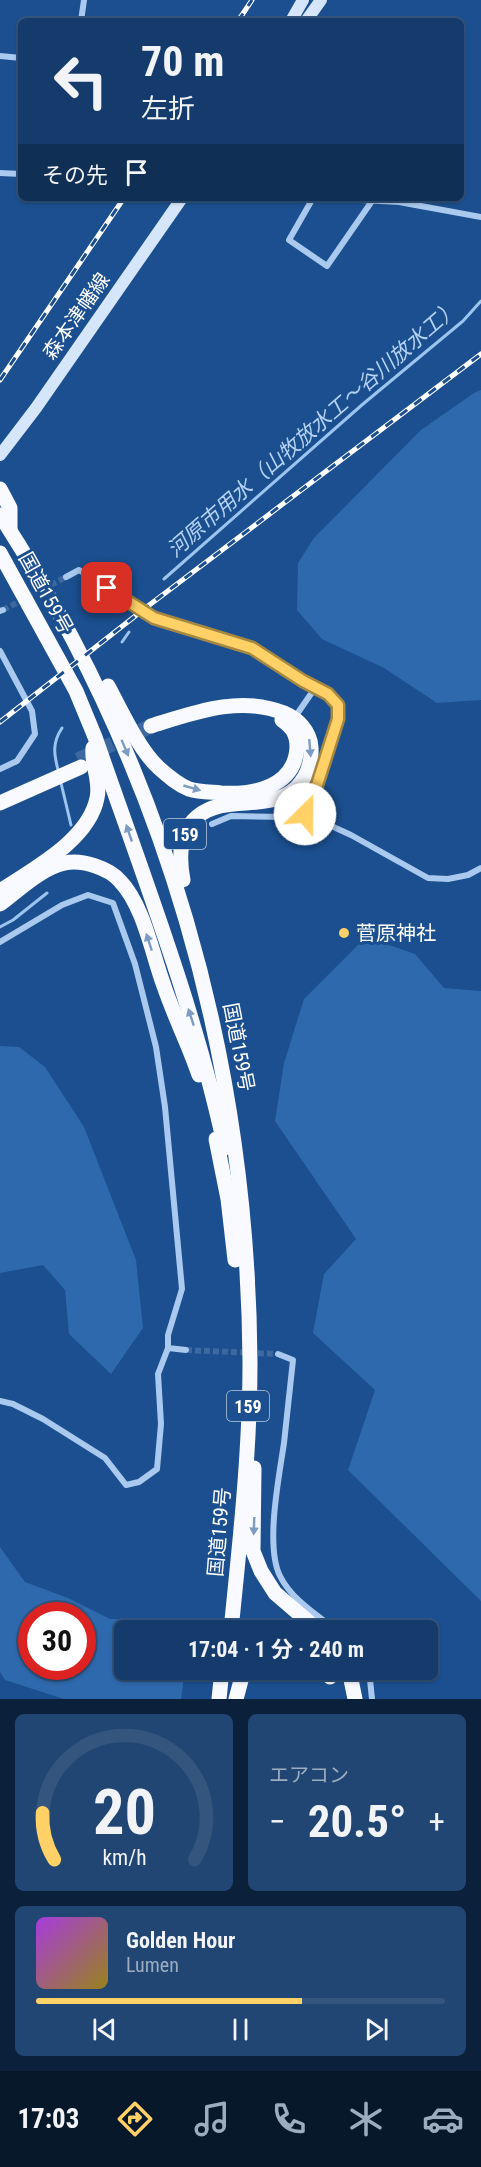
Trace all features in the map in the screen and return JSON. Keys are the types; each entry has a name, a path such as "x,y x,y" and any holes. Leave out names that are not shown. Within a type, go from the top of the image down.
{"highway":[{"name":"159","path":"1,491 10,508 10,530"},
{"name":"国道159号","path":"0,514 48,593 108,707 141,785 170,867 210,1003 224,1073 239,1182 248,1297 250,1364 243,1512 232,1620"},
{"name":"国道159号","path":"0,553 76,692 95,737 161,924 208,1074 225,1150 233,1196 241,1281 243,1398 237,1514 226,1620"},
{"name":"159","path":"0,571 76,692"},
{"name":"159","path":"48,593 70,619 146,753 156,766 178,783 191,789 232,794 271,787 290,771 297,757 297,742 292,721"},
{"path":"152,730 227,711 260,714 292,721"},
{"name":"159","path":"239,1182 243,1173 228,1063 208,974 188,905 180,865 180,848 187,828 198,816 215,807 279,798 298,786 310,768 311,741 304,728 292,721"},
{"name":"159","path":"0,891 46,860 76,836 93,813 98,796 98,781 92,755 95,737"},
{"path":"0,795 79,764 0,803"},
{"name":"159","path":"0,904 48,869 67,862 88,864 105,870 120,880 140,916 206,1098 226,1188 237,1273 241,1281"},
{"path":"250,1364 254,1372 253,1551 274,1593 306,1620"},
{"path":"219,1699 221,1680"},
{"path":"224,1699 226,1680"},
{"path":"236,1699 241,1680"},
{"path":"351,1680 355,1699"}],"main road":[{"path":"293,18 303,0"},
{"path":"308,18 321,0"},
{"name":"森本津幡線","path":"0,455 42,399 180,201"}],"street":[{"path":"81,18 84,0"},
{"path":"0,56 18,58"},
{"path":"0,173 18,174"},
{"path":"311,201 289,240 327,266 372,201 399,202 481,217"},
{"path":"66,577 80,570 154,618 252,648 328,694 338,705 338,719 317,785 305,814"},
{"path":"0,651 32,711 35,734 18,761 0,769"},
{"path":"292,721 315,688"},
{"path":"212,824 231,816 287,817 305,814 351,835 428,878 448,879 468,875 481,868"},
{"path":"0,942 62,905 88,895 113,903 135,964 153,1036 165,1107 182,1289 168,1335 168,1348 158,1374 161,1424 157,1469 139,1482 126,1485 105,1458 43,1419 13,1404 0,1401"},
{"path":"168,1348 186,1350"},
{"path":"278,1354 293,1360 276,1500 275,1557 279,1574 290,1592 324,1620"},
{"path":"370,1680 372,1699"}],"shaded area":[{"path":"481,390 481,700 437,703 384,668 322,639 297,610 298,563 314,538 421,430"},
{"path":"366,937 415,954 444,988 481,991 481,1601 348,1470 375,1390 313,1333 324,1274 356,1239 275,1121 284,1063 304,999"},
{"path":"0,1046 19,1047 45,1067 84,1127 136,1260 143,1328 111,1374 69,1334 65,1290 43,1265 0,1273"},
{"path":"0,1547 25,1582 76,1602 18,1602 18,1680 96,1680 96,1612 110,1619 179,1619 114,1620 114,1680 184,1680 181,1699 64,1699 5,1680 0,1672"}],"waterway":[{"name":"河原市用水（山牧放水工～谷川放水工）","path":"164,579 363,404 463,321 481,301"},
{"name":"河原市用水（山牧放水工～谷川放水工）","path":"122,642 129,632"},
{"name":"河原市用水（山牧放水工～谷川放水工）","path":"58,770 55,749 62,728"},
{"name":"河原市用水（山牧放水工～谷川放水工）","path":"61,783 71,825"},
{"name":"河原市用水（山牧放水工～谷川放水工）","path":"0,927 13,920 47,893"}],"tunnel":[{"path":"3,610 66,577"},
{"path":"78,760 151,726"},
{"path":"186,1350 278,1354"}],"railway":[{"path":"240,18 252,0"},
{"path":"0,380 122,201"},
{"path":"0,722 148,606 481,354"}],"place":[{"name":"菅原神社","path":"344,933"}],"route":[{"path":"107,588 154,618 252,648 303,681 328,694 338,705 338,719 317,785 305,814"}]}
